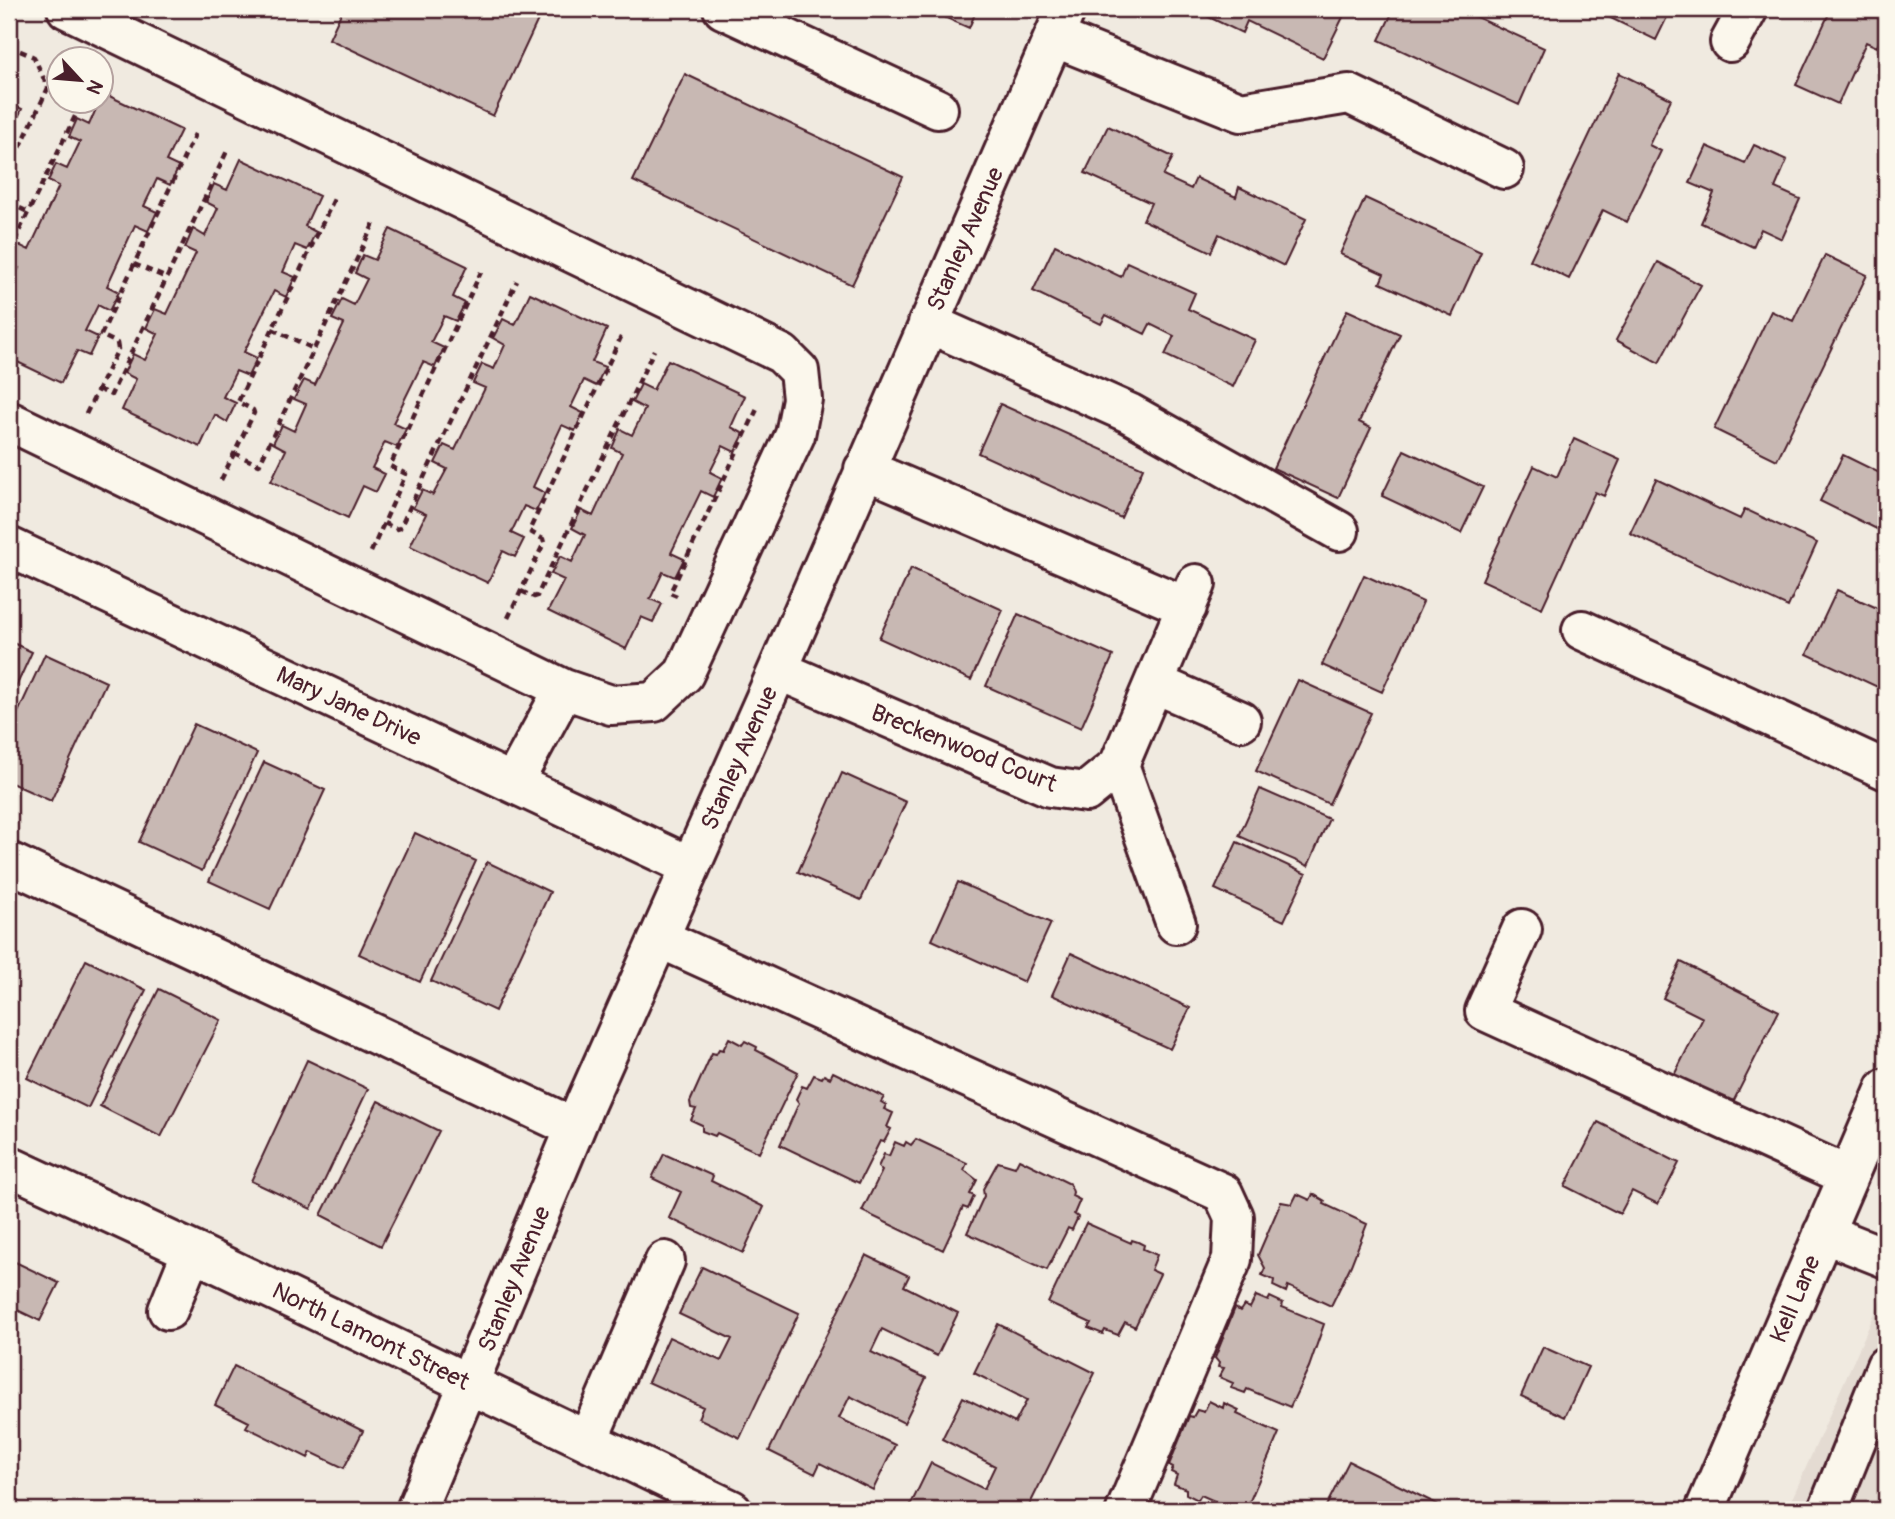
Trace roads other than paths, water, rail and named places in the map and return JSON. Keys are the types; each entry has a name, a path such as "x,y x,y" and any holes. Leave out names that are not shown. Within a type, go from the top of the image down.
{"street":[{"path":"9,421 564,689 611,705 654,702 684,674 795,435 802,400 799,371 782,354 67,9"},
{"path":"723,9 938,109"},
{"path":"1730,43 1748,9"},
{"path":"1060,23 1241,112 1349,94 1504,169"},
{"name":"Stanley Avenue","path":"416,1510 471,1384 575,1128 1060,23"},
{"path":"928,323 1129,413 1339,531"},
{"name":"Breckenwood Court","path":"778,670 1050,787 1086,792 1119,765 1191,596 864,469"},
{"name":"Mary Jane Drive","path":"9,547 690,866"},
{"path":"1582,630 1886,770"},
{"path":"1154,683 1241,721"},
{"path":"513,783 564,689"},
{"path":"1119,765 1176,924"},
{"path":"9,862 575,1128"},
{"path":"1522,929 1485,1011 1848,1176"},
{"path":"659,938 1223,1193 1234,1216 1232,1259 1126,1510"},
{"name":"Kell Lane","path":"1705,1510 1886,1088"},
{"name":"North Lamont Street","path":"9,1166 732,1510"},
{"path":"1823,1233 1886,1258"},
{"path":"168,1310 192,1251"},
{"path":"588,1440 666,1261"},
{"path":"1828,1510 1886,1366"},
{"path":"1857,1510 1886,1384"}]}
